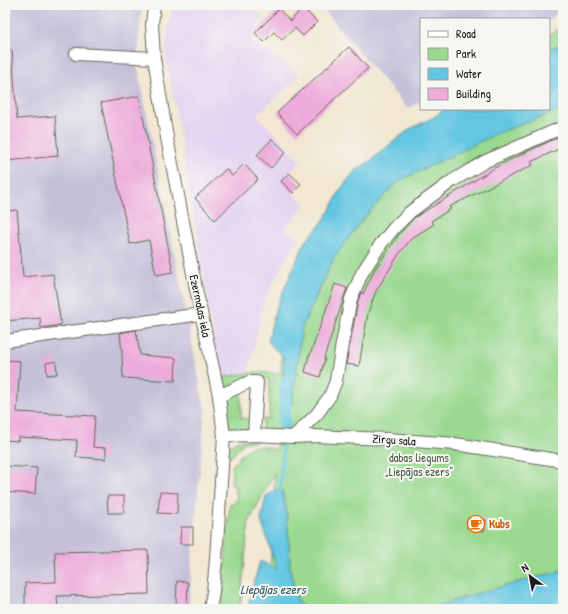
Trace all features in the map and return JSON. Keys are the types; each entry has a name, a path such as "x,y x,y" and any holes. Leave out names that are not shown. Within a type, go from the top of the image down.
{"street":[{"name":"Ezermalas iela","path":"154,5 152,24 154,58 170,153 201,314 219,396 224,436 216,559 210,609"},
{"path":"76,54 154,58"},
{"path":"293,437 317,414 330,396 336,381 351,299 362,272 380,245 394,228 410,212 452,181 486,161 563,127"},
{"path":"5,341 201,314"},
{"path":"219,396 248,382 257,382 254,435"},
{"name":"Zirgu sala","path":"224,436 314,436 455,444 563,461"}],"shaded area":[{"path":"5,5 142,5 137,64 205,410 189,609 5,609"},
{"path":"172,5 235,5 263,13 252,41 300,76 257,115 301,161 289,173 301,184 293,193 306,205 284,229 299,238 284,262 264,301 248,374 220,378 165,50"},
{"path":"320,5 563,5 563,9 550,19 550,18 420,18 420,102 408,109"}],"green space":[{"name":"dabas liegums „Liepājas ezers”","path":"563,26 563,609 268,609 275,474 268,484 249,522 240,609 221,609 230,504 236,503 237,492 234,492 235,485 231,485 232,466 246,450 251,447 262,446 276,450 278,431 262,431 263,419 269,419 269,379 252,378 224,390 220,378 255,372 281,374 282,337 347,213 455,110 550,110 550,49 552,48 550,48 550,34"},
{"path":"241,390 241,418 250,419 250,427 247,430 233,429 229,426 226,418 225,399"},
{"path":"258,440 256,442 244,442 231,457 228,458 229,448 237,441"}],"water":[{"path":"563,45 563,109 498,133 397,182 362,220 334,258 302,327 292,404 287,403 282,398 284,357 268,341 275,310 304,244 324,220 340,190 354,172 369,162 410,129 434,117 444,110 550,110 550,48"},
{"name":"Liepājas ezers","path":"281,487 286,508 290,570 297,600 303,609 248,609 260,561 277,569 261,520 266,496"},
{"path":"563,570 563,609 429,609 468,596"}],"building":[{"path":"303,8 317,22 303,36 295,28 282,40 274,32 264,42 255,33 279,9 290,21"},
{"path":"349,47 368,68 297,134 277,113"},
{"path":"5,50 12,50 17,119 55,116 58,156 5,161"},
{"path":"139,96 173,272 156,275 149,240 130,244 101,103"},
{"path":"563,135 563,147 531,162 533,165 449,207 451,209 431,221 434,224 412,238 399,254 376,291 368,313 359,366 346,364 358,301 361,293 363,294 375,269 400,233 414,218 501,164"},
{"path":"272,139 286,152 271,168 257,155"},
{"path":"244,164 258,179 215,220 195,198 226,169 232,176"},
{"path":"289,173 301,184 293,193 281,181"},
{"path":"17,210 23,277 53,274 61,325 41,328 40,318 5,321 5,211"},
{"path":"335,284 347,288 324,358 320,377 305,372 309,355"},
{"path":"136,330 140,355 176,358 175,381 123,378 120,333"},
{"path":"5,360 20,361 17,412 95,416 93,447 106,448 106,459 76,457 77,440 18,437 18,441 5,440"},
{"path":"56,361 57,374 47,375 46,363"},
{"path":"5,466 37,468 35,494 5,492"},
{"path":"160,492 178,493 177,514 158,513"},
{"path":"107,496 124,496 124,513 108,513"},
{"name":"Kubs","path":"468,518 486,520 484,531 467,528"},
{"path":"181,527 193,527 193,544 180,544"},
{"path":"148,550 149,594 57,596 58,609 25,609 25,583 56,582 55,552"},
{"path":"177,581 188,582 187,607 176,606"}],"waterway":[{"path":"284,429 286,384"},
{"path":"280,491 283,446"}],"place":[{"name":"Kubs","path":"476,524"}]}
